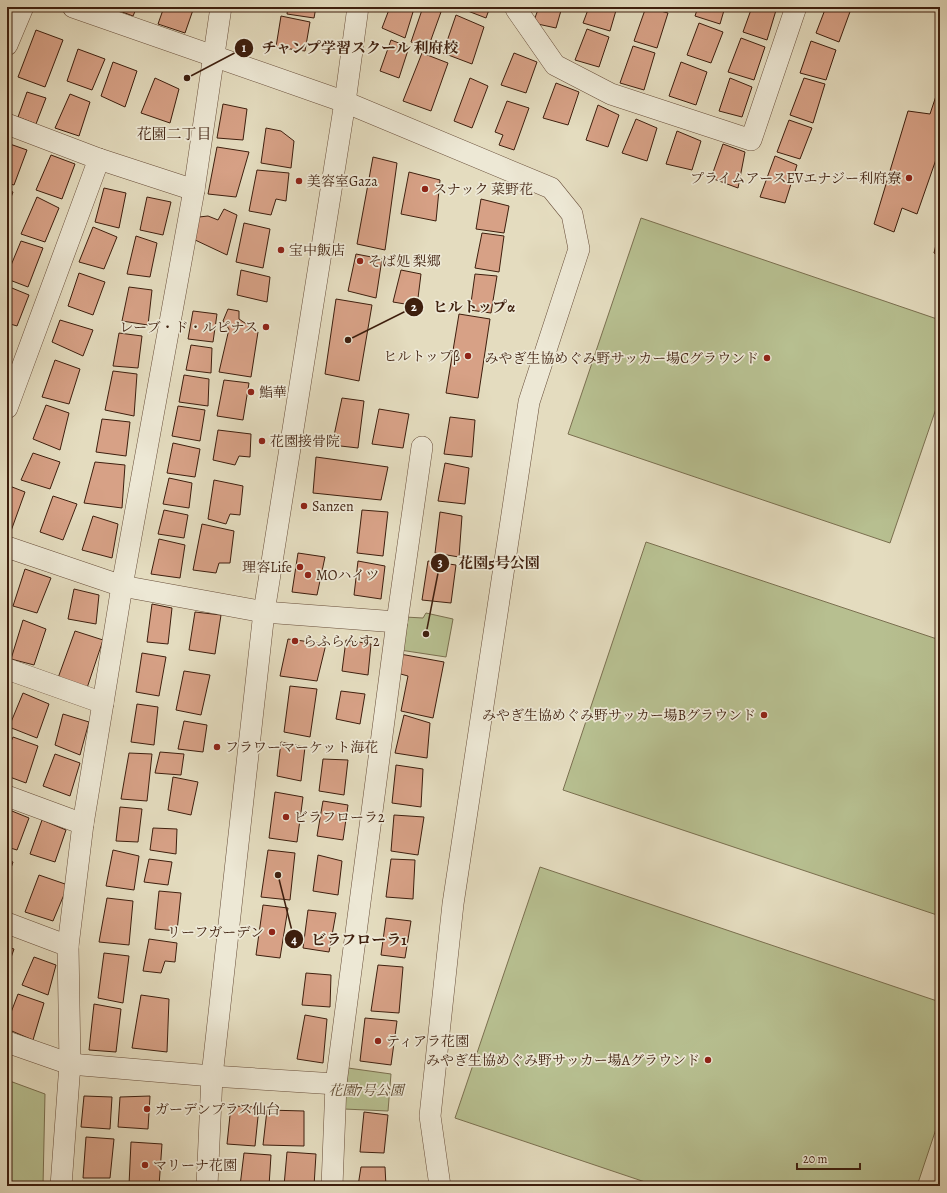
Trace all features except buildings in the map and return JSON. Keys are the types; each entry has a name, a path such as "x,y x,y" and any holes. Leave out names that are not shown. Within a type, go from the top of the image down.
{"street":[{"path":"7,45 23,7"},
{"path":"73,7 345,102 551,188 572,214 579,249 529,402 453,904 430,1116 440,1186"},
{"path":"61,1186 70,1064 68,946 83,824 122,586 194,190 221,7"},
{"path":"207,1186 212,1076 264,612 345,102 358,7"},
{"path":"516,7 555,65 611,94 751,140 796,7"},
{"path":"7,124 99,159 194,190"},
{"path":"7,408 99,159"},
{"path":"332,1186 336,1084 397,622 422,447"},
{"path":"7,547 122,586 264,612 397,622"},
{"path":"7,669 103,703"},
{"path":"7,796 83,824"},
{"path":"7,924 68,946"},
{"path":"7,1042 70,1064 212,1076 336,1084"}],"green space":[{"name":"みやぎ生協めぐみ野サッカー場Cグラウンド","path":"641,218 940,320 940,397 890,543 568,434"},
{"name":"みやぎ生協めぐみ野サッカー場Bグラウンド","path":"646,542 940,640 940,916 563,790"},
{"path":"426,613 453,619 446,657 400,650 405,617 423,618"},
{"name":"みやぎ生協めぐみ野サッカー場Aグラウンド","path":"540,867 940,1002 940,1117 917,1186 657,1186 455,1118"},
{"name":"花園7号公園","path":"348,1068 391,1074 388,1111 344,1109"},
{"path":"7,1080 45,1094 43,1186 7,1186"}],"place":[{"name":"チャンプ学習スクール 利府校","path":"187,78"},
{"name":"プライムアースEVエナジー利府寮","path":"909,178"},
{"name":"美容室Gaza","path":"299,181"},
{"name":"スナック 菜野花","path":"425,189"},
{"name":"宝中飯店","path":"281,250"},
{"name":"そば処 梨郷","path":"360,261"},
{"name":"レーブ・ド・ルピナス","path":"266,327"},
{"name":"ヒルトップα","path":"348,340"},
{"name":"ヒルトップβ","path":"468,356"},
{"name":"みやぎ生協めぐみ野サッカー場Cグラウンド","path":"767,358"},
{"name":"鮨華","path":"251,392"},
{"name":"花園接骨院","path":"262,441"},
{"name":"Sanzen","path":"304,506"},
{"name":"理容Life","path":"300,567"},
{"name":"MOハイツ","path":"308,575"},
{"name":"花園5号公園","path":"426,634"},
{"name":"らふらんす2","path":"295,641"},
{"name":"みやぎ生協めぐみ野サッカー場Bグラウンド","path":"764,715"},
{"name":"フラワーマーケット海花","path":"217,747"},
{"name":"ビラフローラ2","path":"286,817"},
{"name":"ビラフローラ1","path":"278,875"},
{"name":"リーフガーデン","path":"272,932"},
{"name":"ティアラ花園","path":"378,1041"},
{"name":"みやぎ生協めぐみ野サッカー場Aグラウンド","path":"708,1060"},
{"name":"ガーデンプラス仙台","path":"147,1109"},
{"name":"マリーナ花園","path":"145,1165"}],"district":[{"name":"花園二丁目","path":"174,134"}]}
